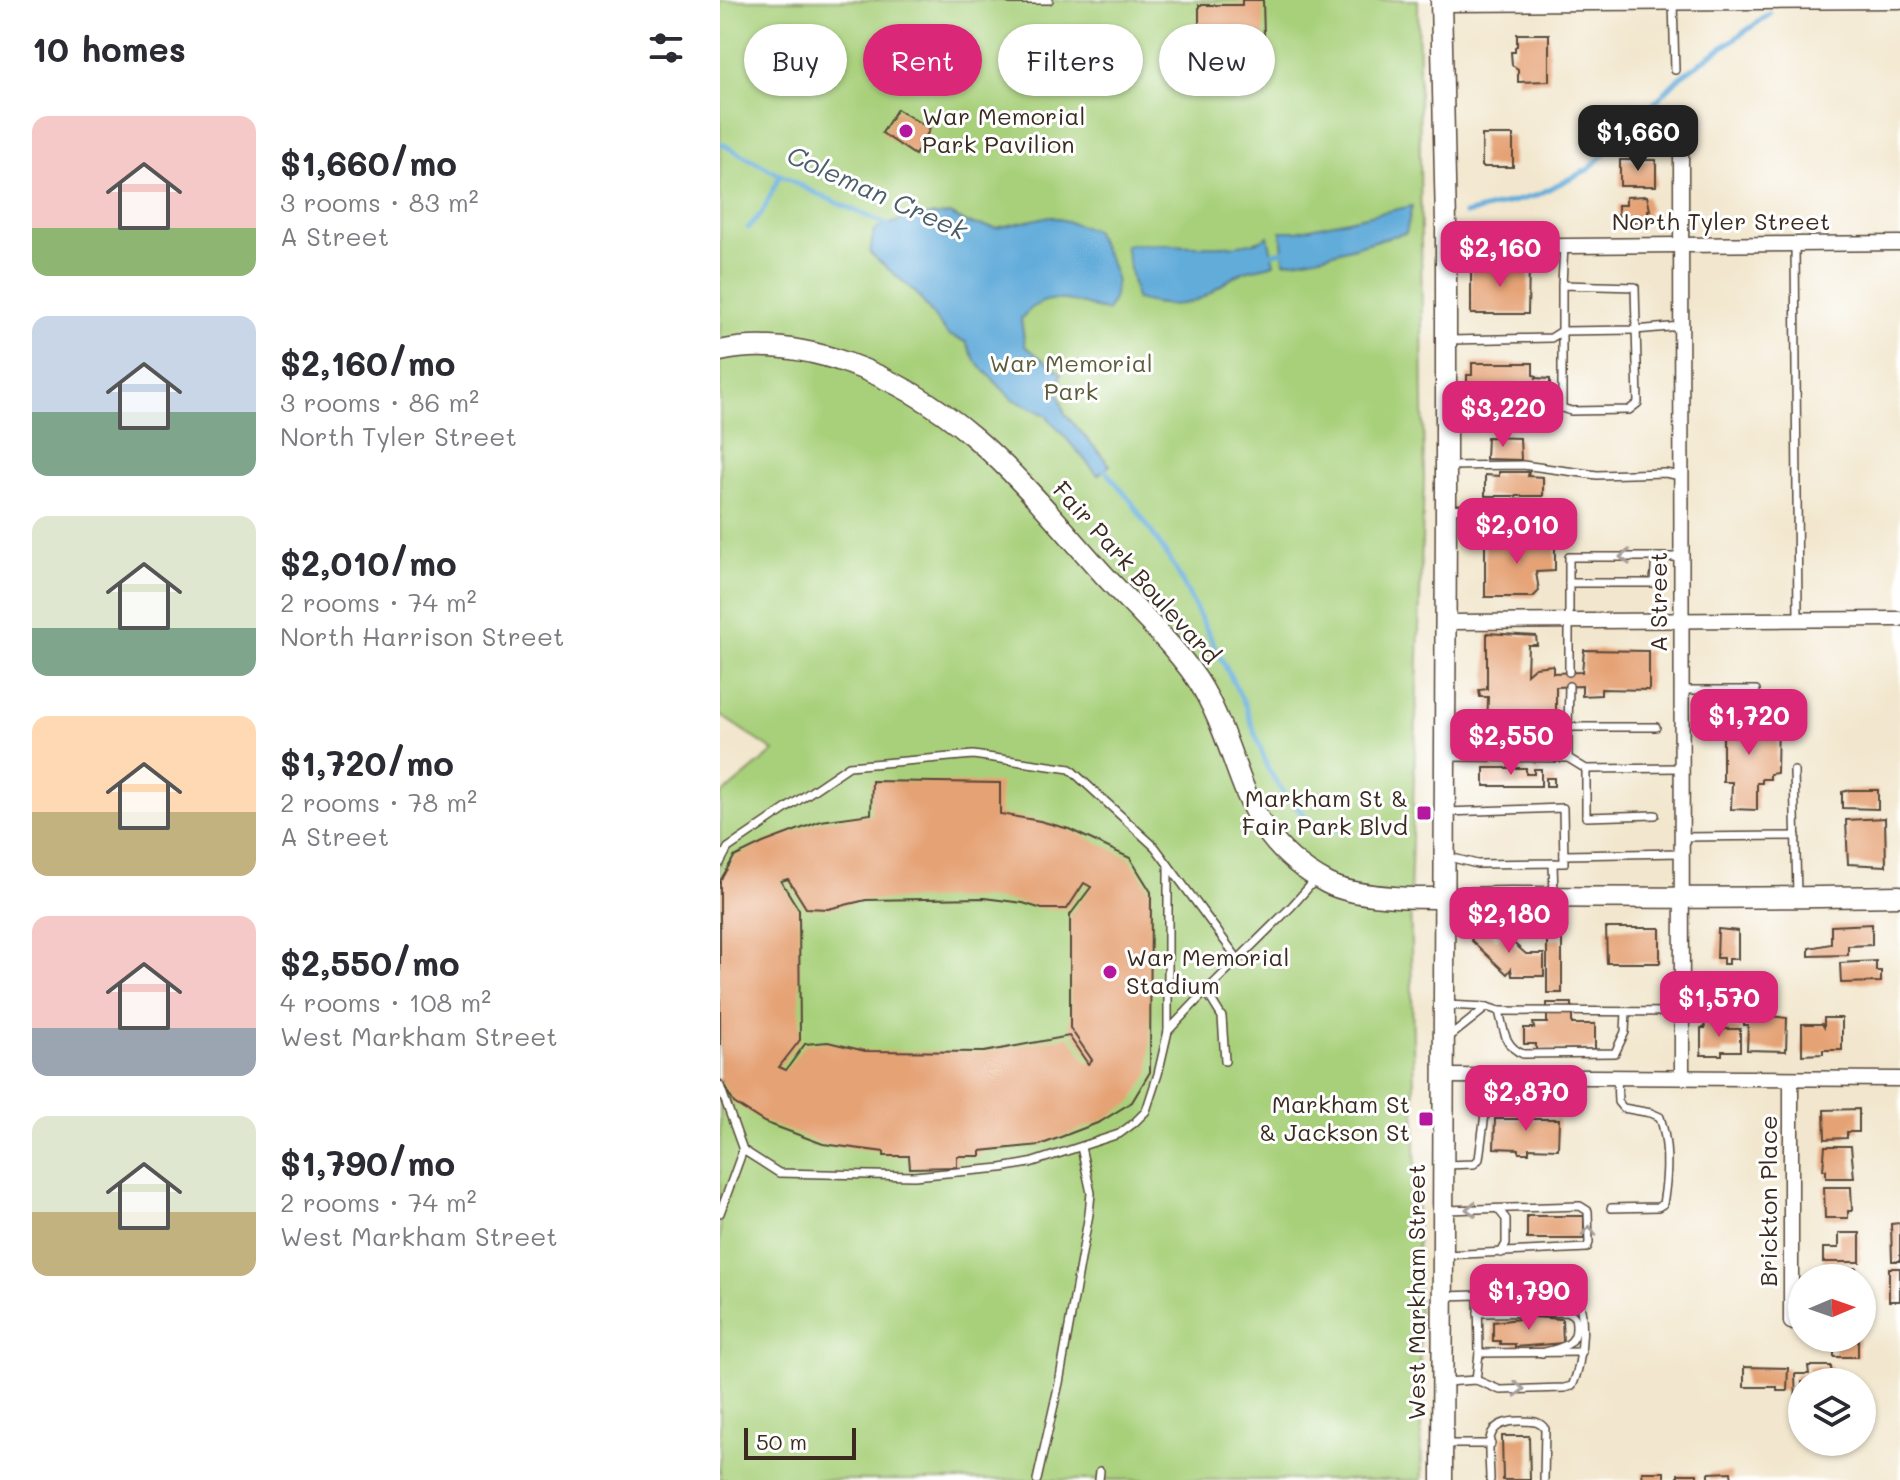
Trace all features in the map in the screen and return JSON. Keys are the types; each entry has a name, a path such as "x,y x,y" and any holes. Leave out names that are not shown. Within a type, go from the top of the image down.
{"main road":[{"name":"West Markham Street","path":"1441,2 1446,247 1442,1480"},
{"name":"Fair Park Boulevard","path":"720,351 755,347 811,351 867,370 909,389 970,432 1041,505 1201,686 1243,787 1270,839 1286,857 1331,886 1367,894 1444,898 1900,896"}],"street":[{"path":"1441,2 1900,1"},
{"name":"A Street","path":"1681,128 1682,1076"},
{"name":"North Tyler Street","path":"1446,247 1900,243"},
{"path":"1446,622 1900,619"},
{"path":"1445,1076 1900,1079"},
{"name":"Brickton Place","path":"1791,1079 1791,1264"}],"lane":[{"path":"1010,0 1049,0"},
{"path":"1675,70 1678,2"},
{"path":"1795,244 1798,619"},
{"path":"1562,285 1635,287 1638,403 1629,410 1562,408 1562,285 1564,245"},
{"path":"1446,340 1551,338 1562,331 1681,326"},
{"path":"1446,466 1523,465 1597,475 1665,473 1681,476"},
{"path":"1446,509 1476,508 1486,504 1537,504"},
{"path":"1569,672 1569,557 1681,557"},
{"path":"1569,583 1651,583 1654,581 1656,557"},
{"path":"1568,758 1569,686"},
{"path":"1681,690 1756,690"},
{"path":"1568,727 1656,727"},
{"path":"720,863 728,848 849,766 973,755 1070,769 1155,847 1238,959"},
{"path":"1445,757 1568,758 1586,769 1681,768"},
{"path":"1586,769 1586,817 1655,815"},
{"path":"1794,771 1797,897"},
{"path":"1444,812 1563,808 1564,863 1477,864 1446,857"},
{"path":"1681,837 1796,836"},
{"path":"1564,855 1682,853"},
{"path":"1553,863 1554,897"},
{"path":"720,1086 743,1150 779,1173 914,1176 1001,1168 1119,1134 1146,1111 1168,1031 1168,865"},
{"path":"1168,1031 1317,878"},
{"path":"1206,991 1222,1017 1225,1061"},
{"path":"1444,1005 1487,1007 1499,1011 1682,1012"},
{"path":"1444,1040 1487,1007"},
{"path":"1499,1011 1512,1049 1523,1054 1580,1055 1615,1053 1625,1032 1626,1012"},
{"path":"1611,1208 1658,1207 1663,1204 1666,1190 1664,1130 1660,1117 1623,1108 1618,1102 1617,1076"},
{"path":"1444,1165 1474,1164 1479,1159 1485,1114 1497,1098 1497,1077"},
{"path":"1037,1480 1059,1383 1089,1214 1091,1193 1081,1147"},
{"path":"720,1213 743,1150"},
{"path":"1443,1256 1587,1248 1589,1243 1588,1211 1580,1206 1444,1210"},
{"path":"1498,1209 1506,1219 1506,1244 1501,1253"},
{"path":"1442,1382 1476,1380 1500,1390 1564,1388 1572,1386 1582,1352 1580,1302 1577,1291 1569,1285 1490,1286 1478,1295 1443,1296"},
{"path":"1476,1380 1478,1295"},
{"path":"1478,1313 1573,1314 1576,1318 1576,1337 1572,1343 1542,1353"},
{"path":"1479,1353 1582,1352"},
{"path":"1490,1480 1491,1432 1499,1422 1538,1422 1542,1425 1545,1429 1544,1480"},
{"path":"1442,1444 1491,1444"},
{"path":"1099,1480 1100,1471"}],"green space":[{"name":"War Memorial Park","path":"720,0 1418,0 1424,480 1410,897 1422,1480 720,1480 720,796 774,751 720,715"}],"water":[{"path":"1412,206 1406,233 1330,254 1284,262 1281,231 1297,231"},
{"path":"950,214 967,223 996,228 1050,216 1094,230 1110,260 1115,279 1113,300 1107,311 1073,301 1051,300 1031,309 1021,319 1025,346 1061,373 1058,393 1065,414 1110,465 1098,475 1046,415 1012,399 976,362 966,342 948,335 916,293 870,253 874,230 909,217"},
{"path":"1268,236 1274,264 1243,272 1193,302 1165,304 1136,299 1125,245 1239,245"}],"building":[{"path":"1242,0 1263,0 1264,24 1199,24 1199,5 1242,5"},
{"path":"1517,34 1549,34 1549,81 1518,82 1518,69 1512,65 1511,52 1515,52 1517,46"},
{"name":"War Memorial Park Pavilion","path":"897,109 930,129 915,155 882,133"},
{"path":"1482,135 1513,135 1513,167 1482,167"},
{"path":"1620,160 1656,160 1656,186 1620,186"},
{"path":"1647,196 1650,210 1648,222 1626,222 1626,216 1618,216 1618,205 1626,205 1626,197"},
{"path":"1471,265 1529,265 1528,314 1471,314"},
{"path":"1472,363 1533,363 1536,378 1550,379 1550,410 1539,410 1539,414 1534,414 1535,426 1471,426 1471,412 1467,412 1467,375 1472,375"},
{"path":"1487,437 1520,438 1521,460 1486,459"},
{"path":"1499,472 1529,472 1528,476 1543,477 1543,496 1485,496 1485,475 1499,476"},
{"path":"1520,506 1520,532 1483,533 1483,507"},
{"path":"1555,538 1555,571 1536,572 1539,591 1533,597 1485,597 1485,539"},
{"path":"1487,633 1536,636 1537,645 1528,645 1527,674 1535,667 1553,665 1553,673 1582,672 1584,650 1649,651 1649,690 1601,689 1601,695 1582,696 1582,686 1556,687 1556,733 1487,732 1488,697 1480,697 1479,690 1487,689"},
{"path":"1723,717 1778,718 1777,773 1757,783 1757,810 1731,809 1732,782 1723,782"},
{"path":"1484,768 1526,768 1526,774 1534,774 1534,769 1541,769 1541,786 1484,786"},
{"path":"1546,778 1554,778 1554,786 1546,786"},
{"name":"War Memorial Stadium","path":"872,781 1000,783 1000,814 1069,829 1130,858 1151,892 1150,1072 1132,1102 1100,1122 1040,1145 981,1151 981,1156 957,1156 957,1167 910,1168 909,1156 884,1156 884,1152 823,1144 764,1122 734,1103 720,1079 720,881 734,857 763,843 821,821 871,814","holes":["788,879 806,908 828,909 866,900 984,898 1042,909 1067,909 1084,883 1091,887 1070,915 1070,1028 1092,1060 1088,1064 1069,1036 984,1052 865,1051 828,1042 805,1044 786,1070 779,1067 800,1040 799,910 781,881"]},
{"path":"1878,790 1878,809 1842,808 1842,792"},
{"path":"1885,818 1886,866 1848,864 1846,820"},
{"path":"1872,924 1872,945 1848,946 1848,955 1809,956 1809,948 1831,944 1831,926"},
{"path":"1482,926 1497,940 1502,933 1526,954 1544,954 1544,976 1512,976 1511,969 1507,974 1471,940"},
{"path":"1606,928 1660,928 1660,963 1607,963"},
{"path":"1718,929 1738,931 1738,959 1729,959 1729,964 1723,964 1723,958 1717,958"},
{"path":"1562,939 1562,993 1547,993 1547,940"},
{"path":"1876,961 1876,971 1881,971 1881,982 1841,983 1840,963"},
{"path":"1547,1003 1572,1003 1572,1024 1595,1024 1595,1049 1536,1050 1536,1044 1524,1044 1524,1028 1534,1028 1533,1023 1547,1023"},
{"path":"1744,1006 1764,1006 1764,1015 1787,1018 1786,1051 1747,1050 1748,1025 1744,1025"},
{"path":"1824,1018 1842,1018 1842,1050 1802,1055 1802,1024 1822,1024 1824,1027"},
{"path":"1721,1021 1721,1029 1740,1029 1740,1051 1701,1055 1701,1028 1705,1028 1704,1022"},
{"path":"1859,1109 1859,1132 1847,1132 1847,1138 1825,1139 1824,1110"},
{"path":"1520,1110 1530,1110 1530,1119 1559,1119 1558,1149 1529,1148 1529,1153 1519,1153 1519,1149 1494,1148 1495,1119 1520,1119"},
{"path":"1825,1146 1851,1146 1854,1178 1826,1178 1826,1170 1823,1170"},
{"path":"1824,1187 1851,1187 1852,1211 1848,1211 1848,1218 1825,1218"},
{"path":"1527,1216 1584,1216 1584,1239 1527,1239"},
{"path":"1900,1223 1900,1261 1892,1261 1891,1224"},
{"path":"1839,1233 1860,1233 1860,1262 1823,1262 1823,1248 1839,1248"},
{"path":"1889,1268 1900,1268 1900,1301 1889,1301"},
{"path":"1519,1316 1562,1319 1563,1343 1515,1347 1515,1344 1493,1341 1493,1322 1519,1319"},
{"path":"1834,1352 1858,1352 1858,1357 1834,1357"},
{"path":"1808,1366 1831,1368 1808,1368"},
{"path":"1744,1367 1788,1368 1787,1391 1777,1391 1777,1387 1744,1387"},
{"path":"1502,1436 1529,1436 1530,1480 1503,1480"},
{"path":"1642,1472 1664,1472 1664,1480 1643,1480"},
{"path":"1731,1472 1732,1480 1709,1480 1709,1473"},
{"path":"1678,1474 1697,1474 1697,1480 1678,1480"}],"waterway":[{"name":"Coleman Creek","path":"1465,214 1535,196 1589,169 1680,77 1770,14"},
{"name":"Coleman Creek","path":"720,143 811,191 891,227"},
{"path":"748,228 762,213 780,175"},
{"name":"Coleman Creek","path":"1266,255 1287,250"},
{"path":"1100,464 1131,501 1174,566 1245,705 1268,769 1286,796 1311,822 1338,830"}],"place":[{"name":"War Memorial Park Pavilion","path":"906,131"},
{"name":"Markham St & Fair Park Blvd","path":"1424,813"},
{"name":"War Memorial Stadium","path":"1110,972"},
{"name":"Markham St & Jackson St","path":"1426,1119"}]}
